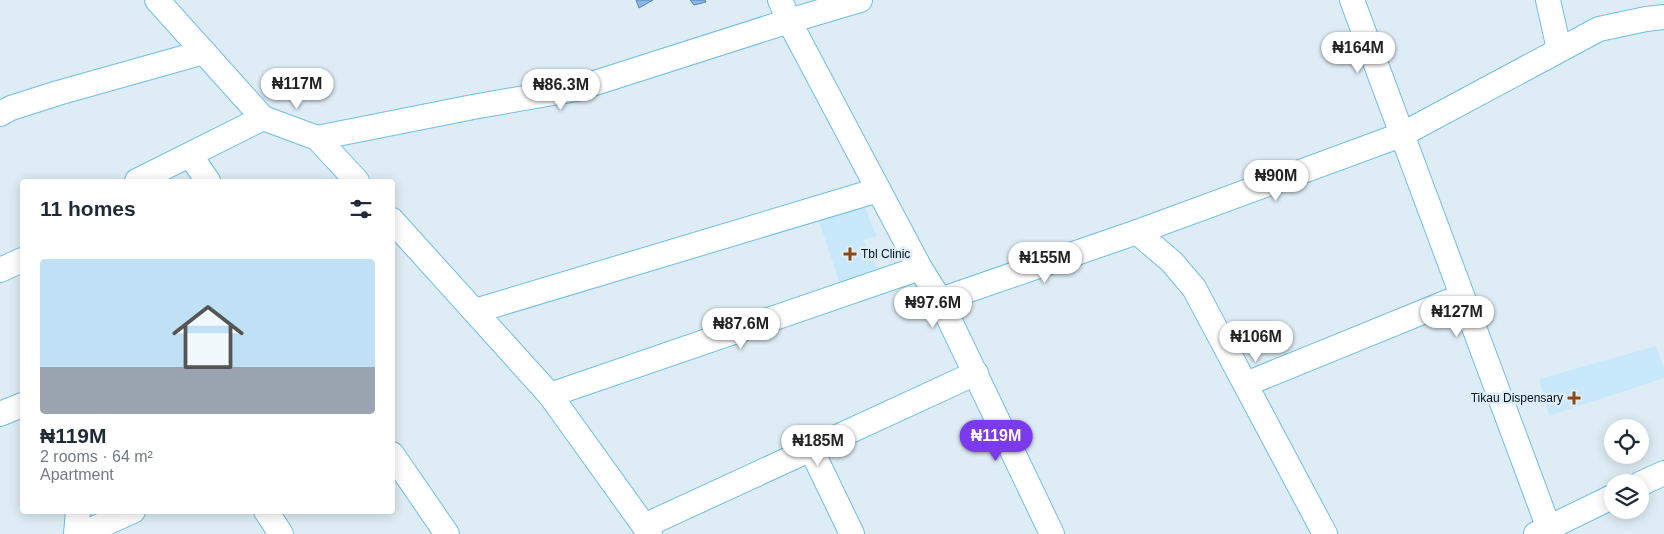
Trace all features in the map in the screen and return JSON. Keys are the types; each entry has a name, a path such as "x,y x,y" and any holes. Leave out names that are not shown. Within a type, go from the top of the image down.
{"street":[{"path":"156,0 263,118 317,138 355,179"},
{"path":"317,138 576,89 688,55 784,10 860,0"},
{"path":"1352,0 1462,296 1545,532 1604,501"},
{"path":"1548,0 1559,49"},
{"path":"784,10 878,190 920,268 940,300 1052,534"},
{"path":"940,300 1137,232 1401,135 1599,29 1664,17"},
{"path":"0,114 11,108 66,90 204,52"},
{"path":"141,179 263,118"},
{"path":"190,155 207,179"},
{"path":"475,311 878,190"},
{"path":"395,223 550,395 647,530 811,449 976,373"},
{"path":"1137,232 1172,262 1194,288 1325,534"},
{"path":"0,270 20,261"},
{"path":"550,395 920,268"},
{"path":"1246,384 1462,296"},
{"path":"0,414 20,406"},
{"path":"811,449 852,534"},
{"path":"395,458 447,534"},
{"path":"1649,480 1664,473"},
{"path":"76,534 78,514"},
{"path":"82,534 126,514"},
{"path":"268,514 281,534"}],"shaded area":[{"name":"Tbl Clinic","path":"864,206 877,236 863,240 878,269 841,287 819,221"},
{"name":"Tikau Dispensary","path":"1656,346 1664,368 1664,378 1549,416 1539,379"}],"building":[{"path":"636,0 653,0 639,8"},
{"path":"690,0 705,0 706,2 694,5"}],"place":[{"name":"Tbl Clinic","path":"850,254"},
{"name":"Tikau Dispensary","path":"1574,398"}]}
